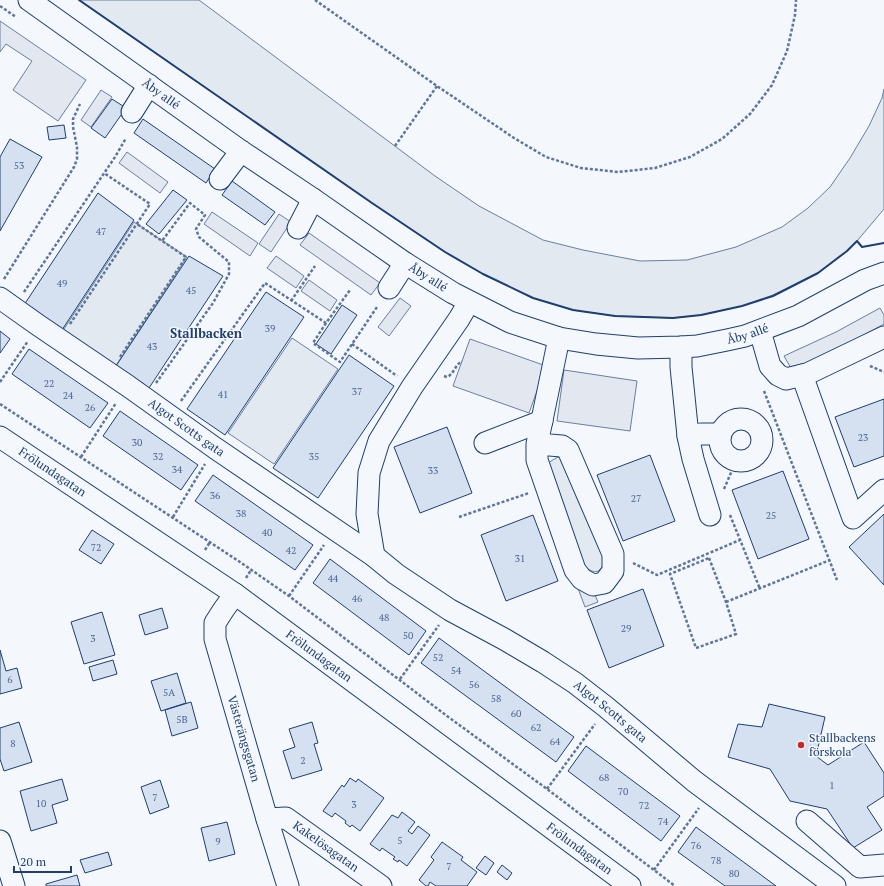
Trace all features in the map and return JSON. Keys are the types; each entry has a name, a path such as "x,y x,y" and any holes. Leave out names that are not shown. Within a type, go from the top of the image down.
{"street":[{"name":"Åby allé","path":"29,0 241,150 405,263 469,302 510,322 559,338 596,344 638,348 697,346 745,336 798,316 865,280 884,273"},
{"path":"132,112 149,85"},
{"path":"220,179 241,150"},
{"path":"298,228 313,199"},
{"path":"389,288 405,263"},
{"name":"Algot Scotts gata","path":"6,295 38,325 334,530 374,556 396,574 450,610 504,639 575,683 709,793 835,886"},
{"path":"374,556 367,514 370,473 379,441 412,387 469,302"},
{"path":"760,330 770,366 778,375 786,379 802,375 884,337"},
{"path":"537,444 562,446 568,450 613,554 613,571 604,583 593,585 582,579 575,570 537,460 537,444 559,338"},
{"path":"681,347 688,436 693,459 719,514"},
{"path":"802,375 852,518 884,490"},
{"path":"735,419 749,420 760,430 762,444 755,456 749,460 736,461 729,458 724,453 721,447 720,434 729,422 735,419"},
{"path":"485,443 542,421"},
{"path":"688,436 720,434"},
{"name":"Frölundagatan","path":"0,437 235,594 630,886"},
{"name":"Västerängsgatan","path":"235,594 215,623 215,640 288,886"},
{"name":"Kakelösagatan","path":"268,819 286,818 381,886"},
{"path":"807,821 860,867 884,865"},
{"path":"0,841 14,886"}],"path":[{"path":"315,0 437,86 514,138 546,157 581,168 618,172 655,168 690,157 722,139 750,114 772,84 787,51 795,15 796,0"},
{"path":"0,6 19,19"},
{"path":"395,146 437,86"},
{"path":"6,295 74,167 77,153 73,119 80,104"},
{"path":"6,295 104,173 126,138"},
{"path":"60,340 150,204 104,173"},
{"path":"145,398 213,303 229,274 229,262 199,237 196,229 205,215 190,203 162,241"},
{"path":"109,373 186,257 137,224"},
{"path":"291,301 315,266"},
{"path":"170,416 265,283 326,323"},
{"path":"350,290 313,343 340,362 376,307"},
{"path":"0,382 38,325"},
{"path":"352,344 412,387"},
{"path":"80,457 128,386"},
{"path":"764,390 838,580"},
{"path":"0,404 173,517 289,596 675,886"},
{"path":"173,517 215,448"},
{"path":"723,491 736,461"},
{"path":"459,517 546,487"},
{"path":"719,514 740,540 760,589"},
{"path":"289,596 334,530"},
{"path":"613,554 657,575 740,540"},
{"path":"709,558 726,602 736,634 696,648 670,574 709,558"},
{"path":"726,602 830,560"},
{"path":"400,679 450,610"},
{"path":"547,789 606,707"},
{"path":"654,870 709,793"}],"shaded area":[{"path":"79,0 199,0 435,176 479,206 543,240 583,250 640,261 687,260 736,247 782,227 808,208 830,187 850,158 869,126 882,98 884,89 884,209 847,251 818,273 773,295 742,306 701,315 673,318 615,316 573,310 533,298 483,274 445,252"},
{"path":"0,21 86,80 58,121 13,90 32,61 6,44 0,52"},
{"path":"101,90 112,97 91,127 81,120"},
{"path":"127,152 168,182 160,193 119,163"},
{"path":"212,212 258,243 250,256 204,224"},
{"path":"279,214 291,222 271,252 259,244"},
{"path":"134,222 187,257 115,367 62,332"},
{"path":"309,233 380,283 371,295 300,245"},
{"path":"276,256 304,276 296,288 267,268"},
{"path":"309,280 337,300 330,311 301,291"},
{"path":"400,298 411,306 389,336 378,327"},
{"path":"880,308 884,315 884,324 843,346 792,370 784,356 836,332"},
{"path":"292,338 338,369 274,464 228,433"},
{"path":"470,339 546,366 529,413 453,386"},
{"path":"564,370 637,381 630,431 557,421"},
{"path":"558,457 563,459 605,555 601,569 596,572 590,570 582,564 548,464"},
{"path":"573,575 592,588 598,602 585,607"}],"building":[{"path":"112,99 126,108 105,138 91,128"},
{"path":"143,119 215,169 206,183 134,133"},
{"path":"64,125 66,138 49,140 47,127"},
{"path":"10,139 42,157 0,231 0,157"},
{"path":"232,181 275,212 265,225 222,195"},
{"path":"173,190 187,200 159,234 146,224"},
{"path":"98,193 134,220 60,333 22,308"},
{"path":"189,256 223,276 147,391 114,369"},
{"path":"266,292 304,317 225,435 187,409"},
{"path":"342,305 357,315 331,354 316,344"},
{"path":"0,331 10,339 0,353"},
{"path":"29,349 108,403 90,428 12,374"},
{"path":"349,355 394,386 318,498 273,468"},
{"path":"884,399 884,456 854,467 835,417"},
{"path":"120,411 198,465 181,490 103,436"},
{"path":"447,427 472,493 420,513 394,447"},
{"path":"650,455 675,521 623,541 597,475"},
{"path":"783,471 809,539 758,559 732,490"},
{"path":"213,475 313,545 295,570 195,501"},
{"path":"884,514 884,585 849,547"},
{"path":"533,515 558,581 506,601 481,535"},
{"path":"92,530 114,544 101,564 79,550"},
{"path":"330,559 426,631 409,655 313,583"},
{"path":"643,589 664,646 609,668 587,610"},
{"path":"162,608 168,628 145,635 139,615"},
{"path":"102,612 115,655 84,664 71,622"},
{"path":"439,638 574,737 556,762 421,663"},
{"path":"0,650 6,671 17,668 22,688 0,694"},
{"path":"113,660 117,674 93,681 89,667"},
{"path":"177,673 186,703 161,711 151,681"},
{"path":"191,702 198,728 172,736 165,710"},
{"path":"769,704 825,717 816,756 828,765 864,742 884,773 884,796 867,807 882,830 853,848 827,809 790,801 770,769 728,757 738,724 762,727"},
{"path":"19,722 32,762 4,771 0,759 0,728"},
{"path":"312,722 318,743 314,744 322,770 292,779 283,751 295,747 289,729"},
{"path":"586,746 680,816 661,841 568,771"},
{"path":"350,778 356,782 358,779 384,798 360,831 352,825 350,827 345,823 346,821 335,813 332,817 323,811 342,785 344,787"},
{"path":"62,779 68,800 52,805 57,823 31,831 20,791"},
{"path":"160,780 169,807 150,814 141,787"},
{"path":"402,812 415,822 408,831 412,834 418,826 430,835 407,866 399,860 398,862 393,859 395,857 382,848 380,851 370,844 392,815 398,818"},
{"path":"227,822 235,854 209,861 201,828"},
{"path":"696,827 776,886 725,886 678,852"},
{"path":"442,842 463,857 461,860 477,872 467,886 436,886 430,882 428,886 426,886 419,880 434,860 431,857"},
{"path":"108,852 112,865 85,873 80,860"},
{"path":"485,856 494,863 486,875 476,868"},
{"path":"502,865 512,873 507,880 497,872"},
{"path":"77,875 80,886 46,886 46,884"}],"wall":[{"path":"79,0 445,252 483,274 533,298 573,310 615,316 673,318 701,315 742,306 773,296 818,273 847,251 857,241 862,247 884,243"}],"place":[{"name":"Stallbackens förskola","path":"801,745"}],"district":[{"name":"Stallbacken","path":"206,333"}]}
